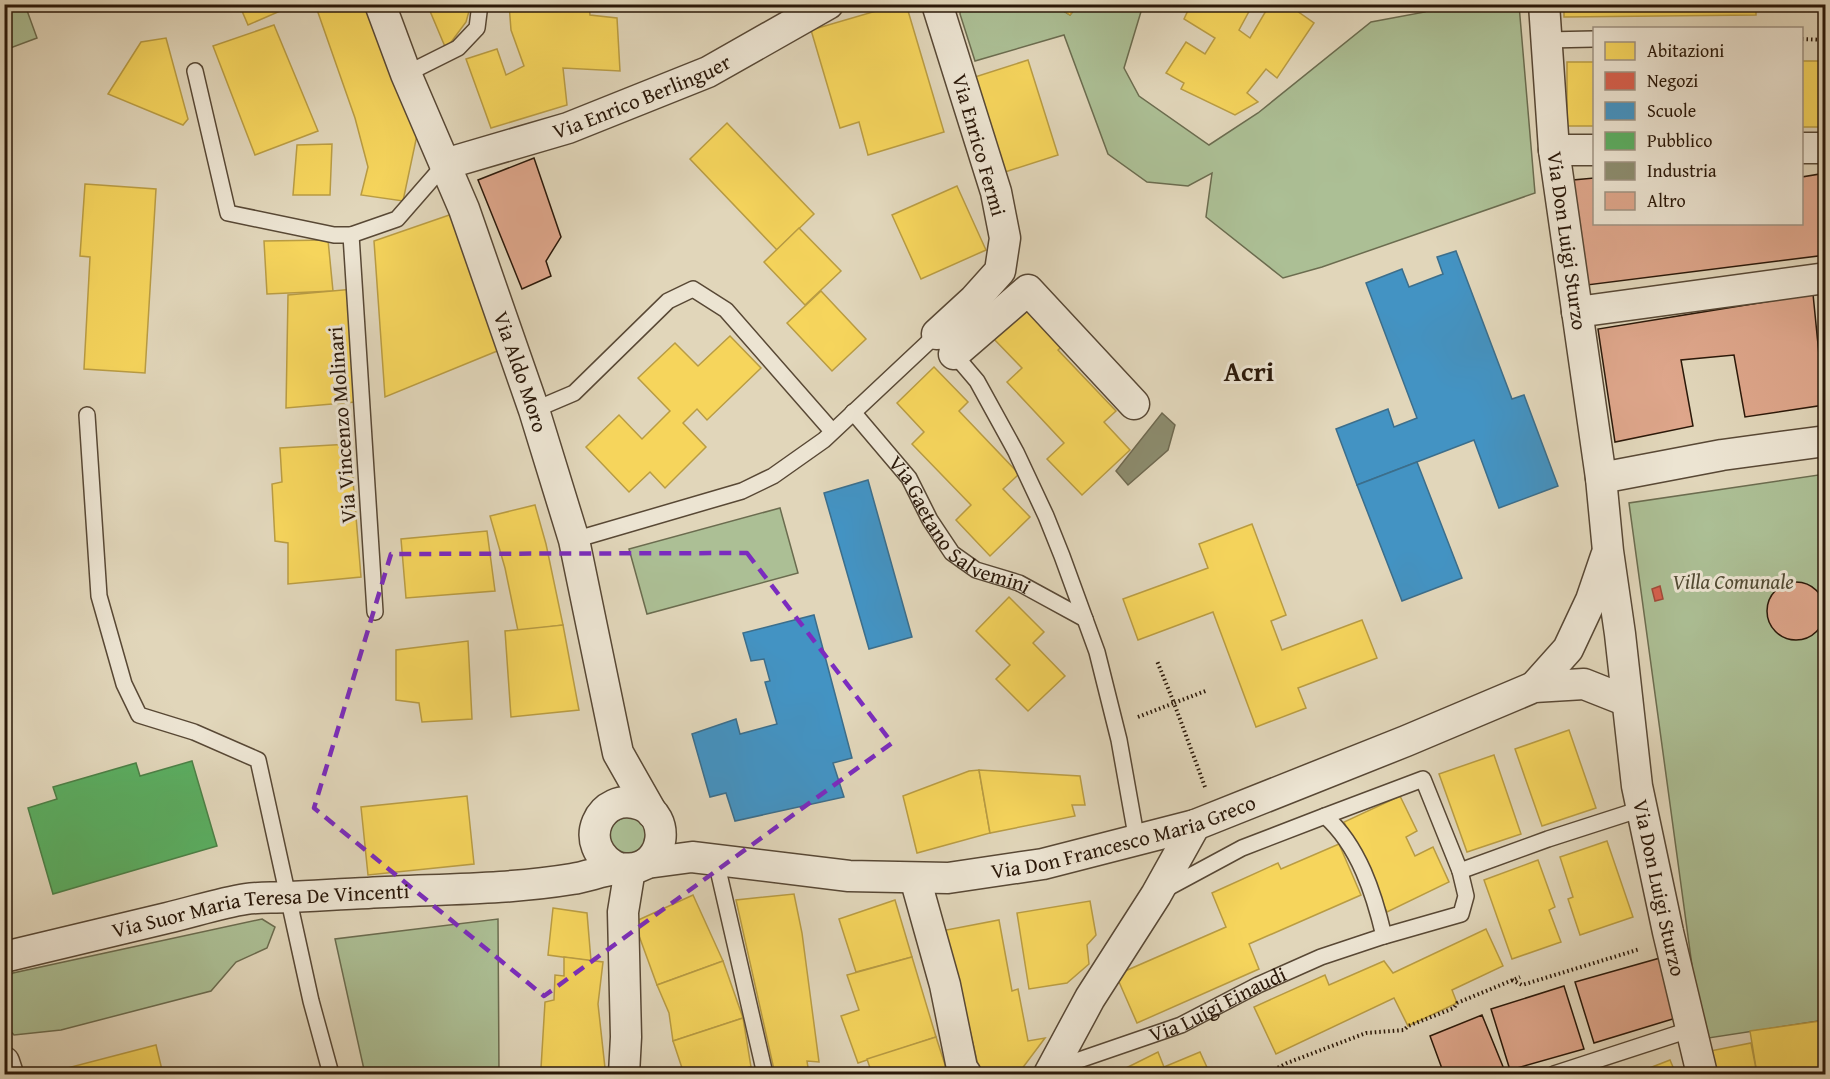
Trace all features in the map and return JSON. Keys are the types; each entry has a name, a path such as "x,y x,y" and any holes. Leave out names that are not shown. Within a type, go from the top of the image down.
{"street":[{"name":"Via Aldo Moro","path":"380,4 406,74 464,209 534,410 574,540 618,753 657,824"},
{"name":"Via Enrico Berlinguer","path":"445,164 568,128 708,72 828,4"},
{"name":"Via Enrico Fermi","path":"938,4 996,192 1005,238 1000,271 974,300 946,344"},
{"name":"Via Don Luigi Sturzo","path":"1544,4 1554,150 1601,478 1637,786 1668,932 1702,1074"},
{"path":"1803,148 1826,148"},
{"path":"1554,150 1593,150"},
{"path":"1577,312 1826,278"},
{"path":"946,344 1028,290 1134,405"},
{"path":"1601,478 1722,455 1826,441"},
{"path":"1534,687 1568,649 1591,600 1608,551"},
{"path":"1534,687 1584,684 1627,701"},
{"name":"Via Don Francesco Maria Greco","path":"632,867 704,859 849,876 948,878 1043,864 1195,825 1395,746 1534,687"},
{"name":"Via Aldo Moro","path":"597,823 612,783 618,753"},
{"path":"634,803 644,806 657,824 658,852 632,867 602,857 596,848 597,823 606,810 614,805 634,803"},
{"name":"Via Suor Maria Teresa De Vincenti","path":"520,885 571,859 597,823"},
{"name":"Via Don Francesco Maria Greco","path":"657,824 704,859"},
{"name":"Via Luigi Einaudi","path":"1050,1072 1090,998 1156,895 1195,825"},
{"path":"624,1074 626,1037 623,912 632,867"},
{"name":"Via Suor Maria Teresa De Vincenti","path":"4,957 247,899 520,885 572,879 632,867"},
{"path":"915,878 945,986 962,1068 966,1074"},
{"path":"4,1062 8,1074"}],"lane":[{"path":"406,74 458,48 477,28 480,4"},
{"path":"1546,40 1593,39"},
{"path":"195,71 228,213 334,235 351,235 397,219 445,164"},
{"name":"Via Vincenzo Molinari","path":"351,235 375,612"},
{"path":"534,410 574,393 668,301 693,289 726,310 832,432"},
{"path":"574,540 742,491 773,476 832,432 853,412 946,344"},
{"name":"Via Gaetano Salvemini","path":"946,344 977,381 1016,452 1046,516 1097,652 1115,726 1137,841"},
{"name":"Via Gaetano Salvemini","path":"853,412 909,478 930,520 952,553 976,570 1019,583 1085,619"},
{"path":"87,415 99,596 124,684 139,715 194,732 258,760 311,1001 331,1074"},
{"name":"Via Luigi Einaudi","path":"1050,1072 1182,1025 1258,985 1321,957 1461,914 1466,896 1460,871 1423,779 1242,848 1156,895"},
{"path":"1460,871 1641,809"},
{"path":"1325,816 1336,825 1355,853 1376,901 1384,936"},
{"path":"704,859 765,1074"},
{"path":"1554,1074 1692,1029"}],"path":[{"path":"1803,39 1826,40"},
{"path":"1157,661 1207,793"},
{"path":"1115,726 1208,690"},
{"path":"1512,980 1522,986 1646,947"},
{"path":"1266,1074 1287,1063 1366,1034 1404,1030 1408,1026 1454,1008 1457,1003 1520,977"}],"highlighted area":[{"path":"747,553 892,743 544,996 314,808 391,554"}],"green space":[{"path":"4,5 25,5 37,38 5,50"},
{"path":"961,5 1054,5 1070,15 1078,5 1143,5 1124,68 1139,96 1209,145 1258,113 1371,22 1425,12 1425,5 1519,5 1535,193 1322,267 1283,278 1206,217 1212,173 1188,186 1147,182 1108,154 1064,35 975,61 960,14"},
{"name":"Villa Comunale","path":"1825,474 1825,1020 1702,1039 1629,503"},
{"path":"780,508 798,573 647,614 629,549"},
{"path":"629,816 641,821 648,838 637,853 617,850 610,838 610,831 614,824"},
{"path":"262,919 275,927 267,948 236,962 211,991 61,1030 14,1035 5,1025 5,980 13,973"},
{"path":"498,919 499,1074 365,1074 335,939"}],"building: Abitazioni":[{"path":"239,4 282,4 285,9 248,25"},
{"path":"315,4 374,4 420,121 403,201 361,195 368,167 355,118"},
{"path":"427,4 471,4 466,22 446,49"},
{"path":"509,4 589,4 590,15 617,18 620,71 563,68 567,105 491,128 466,59 497,49 506,75 524,66 511,30"},
{"path":"906,4 944,132 868,155 859,122 840,128 811,30"},
{"path":"1054,4 1078,4 1070,15"},
{"path":"1191,4 1253,4 1239,30 1250,38 1270,4 1287,4 1314,23 1277,78 1266,69 1247,93 1258,102 1235,115 1181,89 1184,83 1166,73 1186,42 1205,54 1215,38 1184,19"},
{"path":"1564,4 1756,4 1756,15 1564,17"},
{"path":"274,25 318,131 255,155 213,46"},
{"path":"166,38 188,119 183,125 108,94 141,42"},
{"path":"1028,60 1058,155 1005,172 975,77"},
{"path":"1803,61 1826,61 1826,127 1803,127"},
{"path":"1567,62 1593,62 1593,126 1567,126"},
{"path":"727,123 814,214 777,250 690,159"},
{"path":"332,144 330,195 293,195 297,145"},
{"path":"85,184 156,189 145,373 84,369 90,257 80,256"},
{"path":"957,186 986,250 921,279 892,215"},
{"path":"458,212 507,347 385,397 374,241"},
{"path":"799,228 841,271 805,305 764,262"},
{"path":"328,240 333,291 267,294 264,241"},
{"path":"354,289 355,402 286,408 288,295"},
{"path":"821,291 866,339 832,371 787,323"},
{"path":"1033,297 1071,338 1058,350 1116,411 1104,422 1130,450 1082,495 1047,459 1064,443 1007,382 1022,368 991,336"},
{"path":"730,336 761,368 707,420 697,409 683,423 706,447 665,488 650,472 629,492 586,447 619,415 642,439 670,411 638,378 675,343 698,366"},
{"path":"934,367 968,402 959,411 1019,474 1003,489 1030,517 990,556 956,520 971,505 912,444 924,432 897,403"},
{"path":"350,444 361,577 288,584 288,543 275,541 272,484 282,482 280,448"},
{"path":"535,505 546,544 563,625 518,631 505,568 490,516"},
{"path":"1252,524 1286,615 1271,621 1282,650 1362,620 1377,658 1298,688 1306,708 1256,727 1213,612 1138,640 1123,599 1208,568 1199,544"},
{"path":"487,531 495,591 406,598 401,539"},
{"path":"1009,597 1044,632 1033,643 1065,676 1028,711 996,679 1010,665 976,631"},
{"path":"563,625 579,710 511,717 505,631"},
{"path":"468,641 472,719 422,722 419,703 396,700 396,650"},
{"path":"1569,730 1596,808 1542,826 1515,749"},
{"path":"1494,755 1521,834 1467,852 1439,774"},
{"path":"979,770 990,833 917,853 903,796 969,771"},
{"path":"979,770 1080,776 1085,805 1072,805 1075,816 990,833"},
{"path":"467,796 474,864 368,875 361,807"},
{"path":"1400,796 1417,831 1406,837 1415,856 1433,847 1449,882 1387,912 1344,822"},
{"path":"1607,841 1633,917 1580,935 1568,899 1573,897 1560,857"},
{"path":"1339,844 1361,895 1249,944 1259,969 1137,1023 1116,975 1226,927 1212,893 1278,863 1281,869"},
{"path":"1538,860 1555,907 1549,910 1561,942 1512,959 1484,880"},
{"path":"794,894 802,933 819,1062 807,1061 809,1074 775,1074 736,900"},
{"path":"693,895 723,961 657,985 634,922"},
{"path":"895,900 912,957 856,972 839,919"},
{"path":"1090,901 1096,935 1087,945 1089,964 1067,983 1029,989 1017,913"},
{"path":"553,908 587,913 591,961 548,955"},
{"path":"999,920 1012,991 1018,989 1028,1041 1045,1038 1018,1074 980,1074 963,1000 941,931"},
{"path":"1486,929 1503,966 1452,990 1457,1003 1408,1026 1394,998 1276,1054 1254,1007 1325,975 1329,985 1384,961 1393,973"},
{"path":"564,957 603,962 598,1004 605,1068 541,1068 545,1002 554,1000 555,975 564,976"},
{"path":"912,957 936,1037 858,1063 841,1016 859,1010 847,975"},
{"path":"723,961 743,1018 673,1041 669,1013 657,985"},
{"path":"743,1018 751,1067 716,1074 684,1074 673,1041"},
{"path":"1826,1020 1826,1056 1820,1021"},
{"path":"1820,1021 1826,1056 1826,1074 1757,1074 1750,1031"},
{"path":"936,1037 948,1074 872,1074 867,1059"},
{"path":"1751,1043 1757,1074 1709,1074 1705,1052"},
{"path":"156,1045 163,1074 48,1074 48,1073"},
{"path":"1158,1052 1164,1067 1200,1052 1210,1074 1114,1074"},
{"path":"1670,1060 1676,1074 1634,1074"},
{"path":"751,1067 753,1074 716,1074"},
{"path":"1344,1069 1346,1074 1321,1074"}],"building: Negozi":[{"path":"1660,586 1663,599 1655,601 1652,589"}],"building: Scuole":[{"path":"1456,251 1512,399 1524,395 1558,486 1499,508 1474,440 1357,485 1336,429 1388,409 1394,427 1417,418 1366,283 1402,269 1409,287 1443,274 1437,257"},
{"path":"1417,462 1462,578 1402,601 1357,485"},
{"path":"868,480 912,637 869,649 824,493"},
{"path":"814,615 852,758 833,763 844,797 735,821 726,793 710,797 692,734 736,719 740,734 777,724 765,682 770,681 764,659 751,661 743,633"}],"building: Pubblico":[{"path":"192,761 217,846 53,894 28,808 57,799 53,787 136,763 140,776"}],"building: Industria":[{"path":"1162,413 1175,425 1168,450 1128,485 1116,471"}],"building: Altro":[{"path":"534,158 561,237 546,261 551,276 522,289 478,180"},
{"path":"1826,173 1826,255 1587,285 1573,180 1593,178 1593,225 1803,225 1803,177"},
{"path":"1813,294 1824,405 1745,417 1734,355 1681,360 1693,426 1615,442 1598,329"},
{"path":"1796,582 1812,587 1820,595 1825,611 1820,627 1812,635 1796,640 1780,635 1772,627 1767,611 1772,595 1780,587"},
{"path":"1660,958 1676,1018 1594,1043 1575,982"},
{"path":"1564,986 1584,1049 1510,1070 1491,1009"},
{"path":"1482,1015 1506,1074 1444,1074 1430,1036"},
{"path":"541,1068 605,1068 605,1074 541,1074"}],"district":[{"name":"Acri","path":"1249,372"}]}
